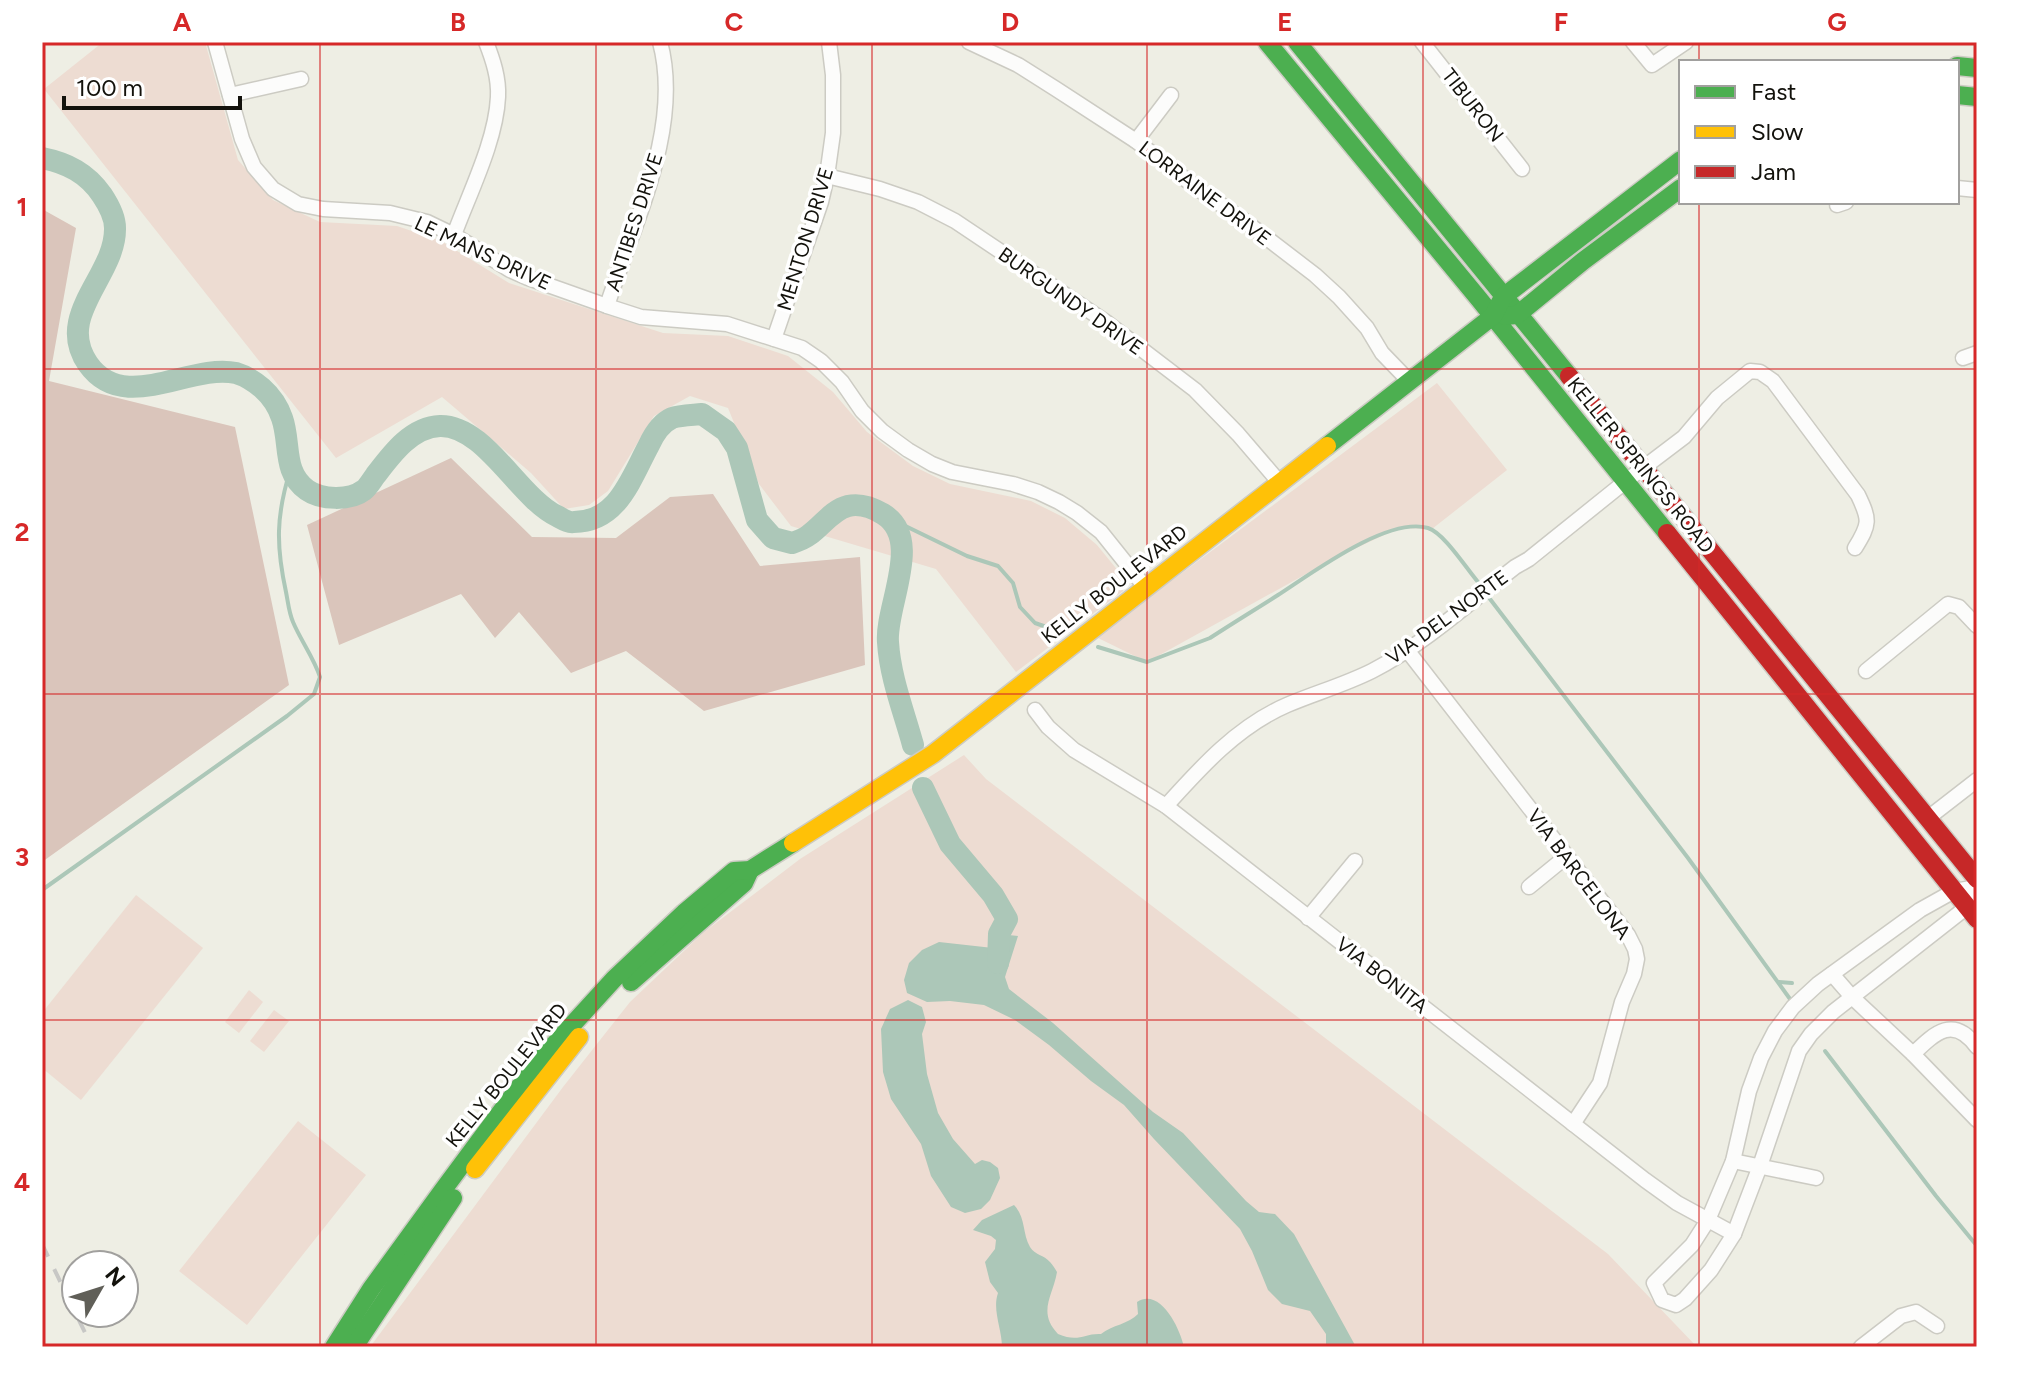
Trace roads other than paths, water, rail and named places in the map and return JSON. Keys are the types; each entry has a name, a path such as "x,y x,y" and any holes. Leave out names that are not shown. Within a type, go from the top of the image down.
{"main road":[{"name":"KELLER SPRINGS ROAD","path":"1267,42 1493,316 1954,891 1974,906"},
{"name":"KELLER SPRINGS ROAD","path":"1297,42 1977,879"},
{"name":"KELLY BOULEVARD","path":"334,1347 371,1289 492,1136 572,1044 625,987 744,883 750,870 933,754 1410,382 1493,316 1503,297 1679,162"},
{"path":"1646,187 1659,204"},
{"path":"1493,316 1517,315 1679,189"},
{"path":"1792,688 1810,674"},
{"name":"KELLY BOULEVARD","path":"354,1347 492,1136"}],"street":[{"name":"LE MANS DRIVE","path":"215,42 242,139 254,167 273,189 298,204 323,209 390,213 427,222 519,274 607,306 641,317 727,324 802,348 821,361 842,382 862,411 882,431 932,464 1038,492 1077,513 1101,532 1145,587"},
{"path":"454,235 495,124 499,94 495,65 486,42"},
{"name":"ANTIBES DRIVE","path":"607,306 654,170 663,126 666,97 660,42"},
{"name":"MENTON DRIVE","path":"774,339 827,176 833,133 833,75 829,42"},
{"name":"LORRAINE DRIVE","path":"969,42 987,45 1136,141 1315,275 1367,328 1382,353 1410,382"},
{"name":"TIBURON","path":"1422,42 1522,169"},
{"path":"1633,42 1652,65 1686,42"},
{"path":"230,95 301,79"},
{"path":"1136,141 1171,95"},
{"name":"BURGUNDY DRIVE","path":"827,176 918,202 969,230 1106,322 1195,390 1280,483"},
{"name":"VIA DEL NORTE","path":"1166,806 1206,761 1260,719 1372,671 1407,650 1684,437 1717,398 1750,371 1760,372 1773,381 1858,495 1866,513 1866,530 1855,548"},
{"path":"1866,671 1948,604 1959,607 1977,626"},
{"name":"VIA BARCELONA","path":"1407,650 1628,935 1635,949 1634,974 1622,1002 1600,1083 1573,1124"},
{"name":"VIA BONITA","path":"1035,710 1048,727 1074,750 1166,806 1655,1188 1734,1234"},
{"path":"1928,818 1977,780"},
{"path":"1529,887 1567,856"},
{"path":"1308,918 1355,861"},
{"path":"1974,906 1852,997 1811,1034 1799,1051 1734,1234 1711,1270 1685,1299 1676,1305 1662,1300 1654,1283 1692,1245 1708,1220 1733,1161 1749,1091 1761,1058 1775,1031 1793,1007 1832,974 1920,910 1954,891 1977,887"},
{"path":"1832,974 1977,1120"},
{"path":"1913,1054 1942,1030 1962,1034 1977,1047"},
{"path":"1733,1161 1816,1178"},
{"path":"1861,1347 1901,1316 1916,1312 1937,1326"}],"waterway":[{"path":"42,158 68,166 83,175 96,187 114,219 113,246 82,312 78,329 79,346 88,364 103,379 120,386 138,387 218,372 236,373 250,379 276,405 285,428 288,457 294,475 307,490 320,496 336,498 358,494 411,437 420,431 440,426 472,437 529,494 557,516 570,522 589,520 602,515 621,496 661,426 675,417 702,414 726,431 737,448 757,520 773,538 792,543 801,540 848,506 867,507 883,514 895,525 901,539 900,574 888,642 894,681 913,745"},
{"path":"42,890 314,694 320,677 292,619 280,560 280,517 290,471"},
{"path":"889,518 967,556 998,566 1013,583 1020,607 1035,623 1061,632"},
{"path":"1098,647 1147,662 1210,638 1330,561 1392,530 1411,527 1434,531 1478,582"},
{"path":"1490,599 1688,858 1790,999"},
{"path":"923,788 950,844 993,895 1007,919 999,934 998,963"},
{"path":"1779,982 1792,983"},
{"path":"1825,1051 1977,1246"}],"railway":[{"path":"42,1244 92,1347"}]}
